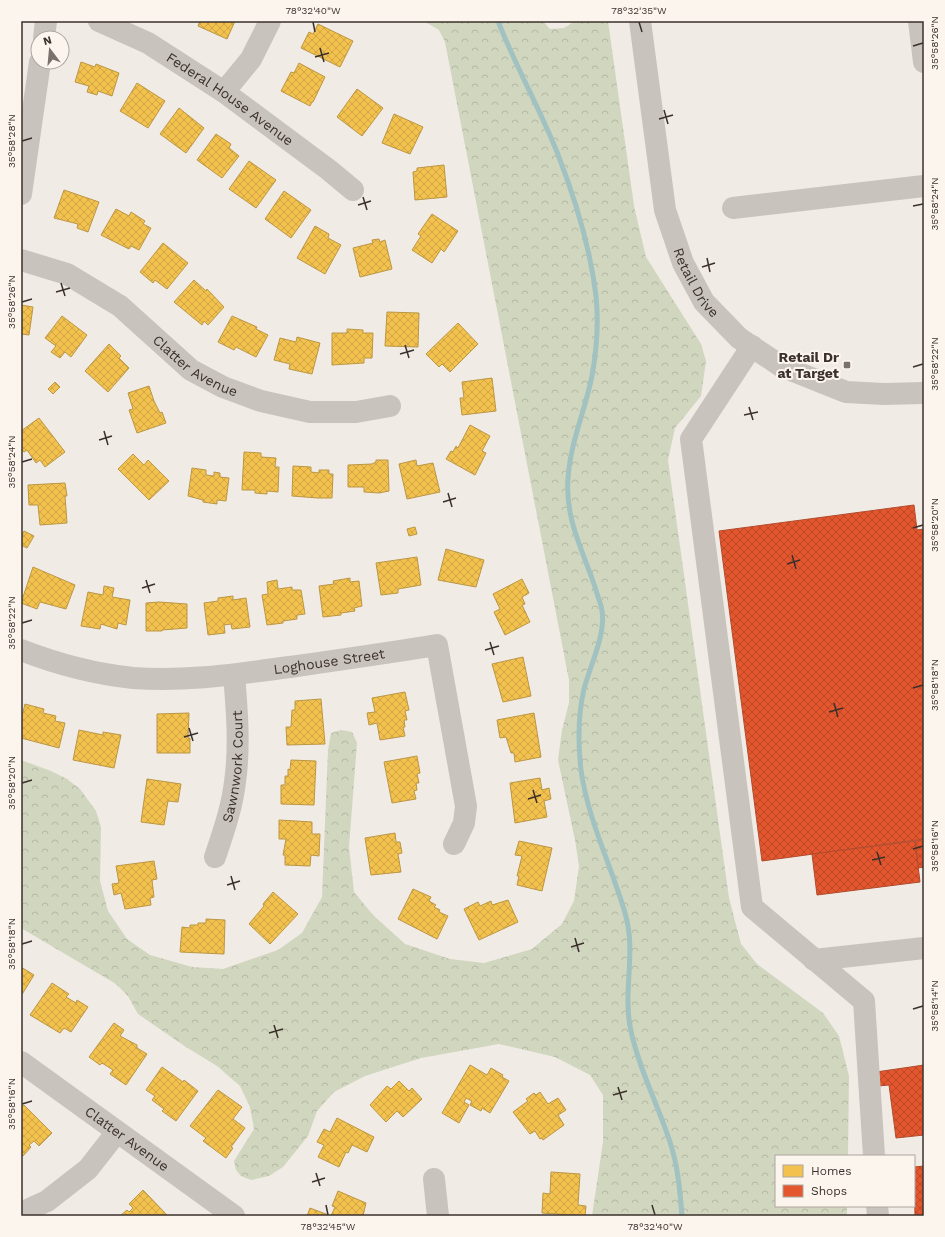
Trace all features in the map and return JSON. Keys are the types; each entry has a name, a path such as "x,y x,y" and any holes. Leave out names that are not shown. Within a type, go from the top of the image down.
{"street":[{"name":"Federal House Avenue","path":"99,21 148,44 224,92 329,170 353,190"},
{"path":"224,92 251,59 270,21"},
{"name":"Retail Drive","path":"640,21 665,210 683,263 704,302 739,338 781,366 846,392 884,394 924,393"},
{"path":"919,21 924,62"},
{"path":"21,194 39,70"},
{"path":"733,208 924,186"},
{"name":"Clatter Avenue","path":"21,260 67,274 120,306 191,370 223,388 261,401 310,412 356,412 390,406"},
{"path":"752,346 691,439 752,907 864,1001 874,1155"},
{"name":"Loghouse Street","path":"21,650 69,666 96,672 132,678 173,679 234,675 437,645 466,806 464,823 454,844"},
{"name":"Sawnwork Court","path":"216,857 226,823 235,783 238,726 234,675"},
{"path":"814,960 924,948"},
{"name":"Clatter Avenue","path":"21,1062 234,1216"},
{"path":"21,1213 47,1201 88,1169 117,1132"},
{"path":"434,1179 438,1216"}],"green space":[{"path":"424,21 543,21 550,29 564,28 575,21 608,21 634,206 646,257 701,344 706,361 701,396 675,428 668,460 729,898 741,944 757,964 823,1013 839,1036 849,1076 848,1155 775,1155 775,1207 847,1207 847,1216 592,1216 603,1142 603,1095 590,1075 555,1057 499,1044 421,1058 365,1076 334,1092 317,1111 308,1136 283,1167 269,1176 251,1180 241,1176 236,1170 234,1161 254,1129 250,1107 240,1086 217,1066 138,1014 128,996 116,984 21,928 21,760 51,771 67,779 80,789 96,811 101,827 100,881 108,911 127,939 150,955 192,967 223,969 278,950 302,933 322,897 328,750 331,733 341,730 352,732 357,743 349,847 354,892 373,915 405,944 450,959 484,963 532,949 562,924 574,901 579,866 558,760 562,730 569,703 569,680 445,42 439,30"}],"building: Homes":[{"path":"200,21 235,21 227,39 198,26"},
{"path":"318,24 353,41 340,67 301,48 309,32 313,34"},
{"path":"81,62 95,67 96,64 119,73 112,96 98,91 97,95 87,92 89,86 75,82"},
{"path":"299,63 325,77 310,106 281,91 291,72 294,73"},
{"path":"137,83 165,101 148,128 120,111"},
{"path":"357,89 383,108 362,136 337,117"},
{"path":"179,108 204,128 186,153 160,134"},
{"path":"394,114 423,127 410,154 382,143"},
{"path":"216,134 231,144 229,148 239,156 222,178 197,160"},
{"path":"249,161 276,180 256,208 229,189"},
{"path":"444,165 447,197 415,200 413,172 417,171 417,168"},
{"path":"64,190 99,202 88,232 77,228 78,224 54,218"},
{"path":"284,191 311,210 291,238 265,219"},
{"path":"116,209 129,216 131,212 145,221 143,224 151,228 139,250 131,246 129,249 101,235"},
{"path":"432,214 458,231 444,252 441,249 432,263 412,250 421,236 418,234"},
{"path":"315,226 329,234 328,238 341,245 325,274 297,258"},
{"path":"379,239 380,242 385,240 392,269 360,277 353,248 373,243 372,240"},
{"path":"163,243 188,263 167,289 155,280 153,283 140,272"},
{"path":"194,280 206,291 207,289 224,307 208,325 204,321 202,325 174,302"},
{"path":"21,305 33,307 29,335 21,334"},
{"path":"387,312 419,313 418,347 385,346"},
{"path":"62,316 87,335 71,357 65,352 60,358 51,352 56,346 45,338"},
{"path":"232,316 257,327 256,329 268,335 256,357 236,347 234,350 218,342"},
{"path":"458,323 478,344 450,372 442,364 439,367 426,354"},
{"path":"347,329 363,330 363,333 373,333 372,358 364,358 364,363 332,365 332,333 347,333"},
{"path":"297,337 320,343 312,374 289,369 290,364 274,360 280,338 296,342"},
{"path":"109,344 121,356 119,358 129,368 108,392 85,371"},
{"path":"492,378 496,411 462,415 460,398 464,398 462,382"},
{"path":"55,382 60,387 53,394 48,389"},
{"path":"149,386 154,401 160,413 162,412 166,423 137,433 129,410 133,409 128,393"},
{"path":"39,418 65,452 45,467 40,460 36,463 27,450 24,452 21,449 21,431"},
{"path":"470,425 490,436 482,451 486,453 475,475 446,459 451,451 453,452 456,446 458,448"},
{"path":"244,452 261,453 261,457 276,458 275,467 279,467 278,492 267,491 267,494 255,493 255,490 242,490"},
{"path":"133,454 144,465 148,460 169,481 149,500 118,469"},
{"path":"376,460 388,460 389,491 379,493 364,492 364,487 348,487 348,465 372,464 376,462"},
{"path":"416,460 417,466 433,463 440,492 407,499 399,464"},
{"path":"293,466 311,467 311,472 319,473 319,470 329,470 329,474 333,474 332,498 292,496"},
{"path":"192,468 206,470 206,475 214,476 214,472 220,473 220,477 229,478 226,501 217,500 217,504 203,502 203,500 188,496"},
{"path":"65,483 67,496 65,496 67,523 40,525 38,505 29,505 28,485"},
{"path":"415,527 417,534 409,536 407,529"},
{"path":"24,531 34,536 27,548 21,545 21,537"},
{"path":"446,549 484,560 476,587 438,580"},
{"path":"417,557 421,585 398,589 398,593 381,595 376,563"},
{"path":"33,567 75,585 66,609 40,602 37,609 21,603"},
{"path":"350,578 350,582 359,581 362,606 354,608 355,611 341,613 341,615 323,617 319,586 334,584 333,581"},
{"path":"522,579 529,593 522,597 525,604 522,605 530,622 505,635 494,612 500,609 493,594"},
{"path":"277,580 278,589 292,587 292,590 301,590 305,614 297,615 297,619 267,625 262,595 268,594 267,582"},
{"path":"104,586 114,588 112,597 130,600 126,625 118,623 117,629 101,624 100,629 81,626 88,592 103,595"},
{"path":"233,596 233,600 246,598 250,627 232,629 231,624 224,625 225,633 208,635 204,603 218,601 218,598"},
{"path":"159,602 187,604 187,628 146,631 146,603"},
{"path":"523,657 531,696 503,702 492,664"},
{"path":"405,692 409,710 405,711 407,720 404,720 405,727 403,727 405,736 380,740 377,723 369,725 367,713 375,712 372,698"},
{"path":"321,699 325,744 287,745 286,727 291,727 292,710 295,710 295,701"},
{"path":"25,704 44,709 43,713 56,716 55,721 65,723 59,748 21,738 21,720"},
{"path":"189,713 188,738 190,738 190,753 157,753 157,714"},
{"path":"534,713 541,757 515,762 514,753 511,753 506,737 500,738 497,720"},
{"path":"79,730 103,735 103,732 121,735 114,768 73,760"},
{"path":"417,756 420,773 417,774 419,783 416,783 417,790 414,791 416,799 392,803 384,762"},
{"path":"291,760 316,761 314,805 281,804 281,785 285,785 285,776 288,776 288,769 290,770"},
{"path":"540,778 542,790 549,788 551,799 544,801 547,817 515,823 510,783"},
{"path":"147,779 181,784 178,802 168,801 164,825 141,822"},
{"path":"279,820 312,822 312,834 320,834 319,856 311,855 310,866 285,865 285,855 283,855 286,839 279,839"},
{"path":"395,833 396,842 400,842 402,853 398,854 401,872 371,875 365,838"},
{"path":"519,841 552,848 542,891 517,885 519,876 517,876 522,856 515,855"},
{"path":"154,861 157,879 152,880 154,897 150,898 151,905 125,909 121,893 114,895 112,884 119,883 116,866"},
{"path":"413,889 431,897 429,901 436,905 434,907 440,910 439,912 448,916 437,939 398,919"},
{"path":"273,892 298,914 270,944 249,924"},
{"path":"508,900 518,922 479,940 464,909 478,902 480,906 491,901 492,905"},
{"path":"206,919 225,920 224,954 180,952 182,927 190,928 190,925 206,923"},
{"path":"21,967 34,975 21,996"},
{"path":"52,983 69,994 66,997 76,1003 77,1000 88,1007 71,1032 64,1028 60,1033 30,1015"},
{"path":"114,1023 124,1030 120,1036 137,1045 137,1048 147,1054 126,1085 110,1074 113,1070 102,1063 100,1065 89,1057"},
{"path":"470,1065 487,1075 491,1068 503,1075 502,1077 509,1081 490,1113 482,1108 481,1111 470,1105 472,1101 466,1098 464,1102 469,1105 459,1123 442,1113"},
{"path":"162,1067 183,1082 184,1080 198,1091 176,1121 162,1111 164,1109 152,1100 155,1096 146,1090"},
{"path":"399,1081 409,1091 412,1088 422,1099 403,1117 397,1111 386,1122 370,1105 387,1086 391,1089"},
{"path":"218,1090 242,1107 233,1119 245,1128 231,1147 233,1148 226,1158 203,1141 206,1138 190,1126"},
{"path":"540,1092 548,1104 558,1098 566,1110 558,1115 564,1125 543,1140 542,1138 540,1139 535,1131 530,1134 513,1112 528,1101 526,1099 534,1093 536,1095"},
{"path":"24,1105 52,1133 39,1146 34,1141 29,1145 31,1147 23,1156 21,1154 21,1108"},
{"path":"337,1118 374,1137 367,1152 352,1145 348,1153 346,1152 339,1167 318,1157 324,1145 317,1142 324,1129 330,1132"},
{"path":"551,1172 580,1174 578,1205 586,1206 585,1216 542,1213 543,1193 550,1194"},
{"path":"143,1190 167,1215 120,1216 127,1210 129,1212 133,1208 129,1204"},
{"path":"338,1191 366,1203 363,1216 331,1216 335,1207 332,1206"},
{"path":"310,1208 331,1216 307,1216"}],"building: Shops":[{"path":"914,505 917,530 924,529 924,839 762,861 719,531"},
{"path":"924,839 924,867 918,868 915,841"},
{"path":"915,841 920,882 817,895 812,854"},
{"path":"924,1065 924,1135 896,1138 889,1085 878,1086 876,1072"},
{"path":"924,1166 924,1216 915,1216 915,1167"}],"waterway":[{"path":"498,21 564,169 586,241 596,296 597,336 592,376 575,440 569,466 568,479 569,508 572,521 600,602 603,620 600,640 582,699 579,730 580,760 584,789 594,825 625,913 630,943 628,1001 631,1031 634,1045 673,1151 682,1216"}],"place":[{"name":"Retail Dr at Target","path":"847,365"}]}
